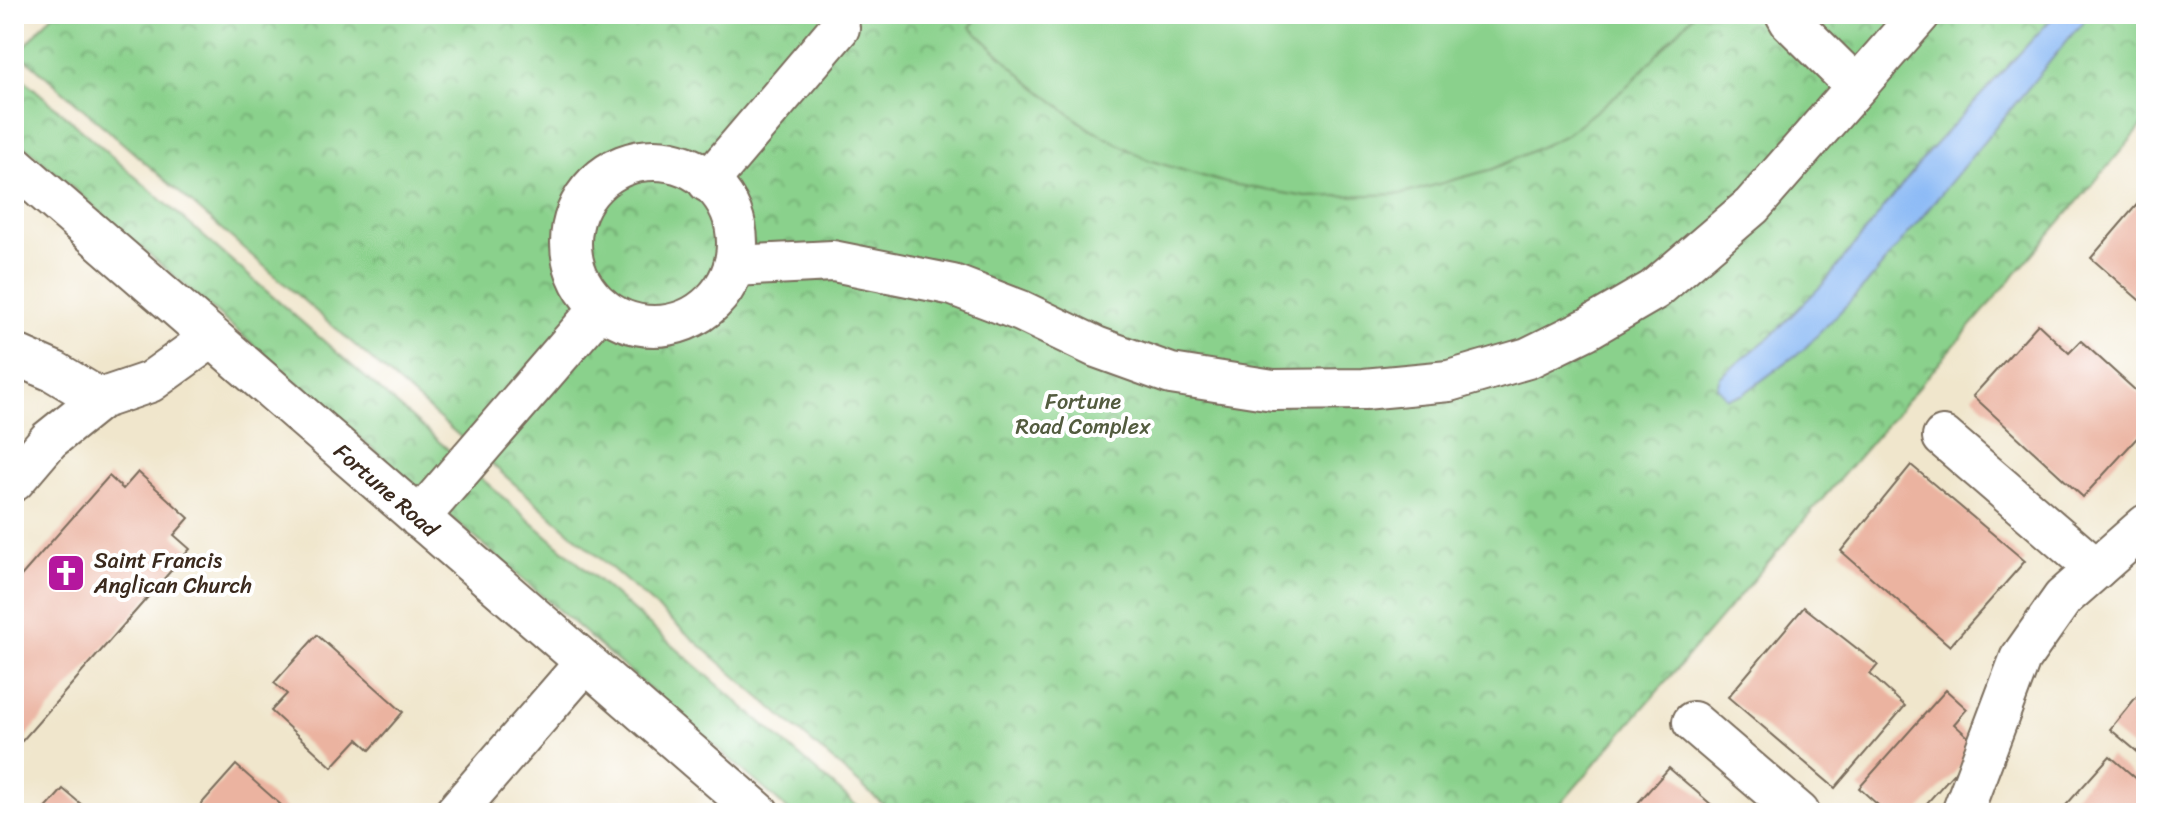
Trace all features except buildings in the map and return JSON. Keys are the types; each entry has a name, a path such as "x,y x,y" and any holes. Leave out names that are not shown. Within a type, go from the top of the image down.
{"street":[{"path":"1786,14 1856,86"},
{"path":"734,266 833,261 953,285 1021,311 1096,347 1171,374 1273,390 1364,389 1449,381 1528,358 1587,329 1654,290 1752,206 1920,14"},
{"path":"708,182 839,28"},
{"path":"640,161 669,162 696,172 718,191 730,209 737,237 734,266 722,292 692,318 664,327 636,325 609,314 593,301 577,277 570,249 573,220 586,194 612,171 640,161"},
{"name":"Fortune Road","path":"14,165 759,813"},
{"path":"419,518 601,307"},
{"path":"14,481 49,440 100,399 150,382 211,338"},
{"path":"14,354 55,372 100,399"},
{"path":"1943,437 2096,569"},
{"path":"1962,813 2020,659 2063,598 2146,525"},
{"path":"455,813 585,663"},
{"path":"1693,722 1799,813"}],"green space":[{"name":"Fortune Road Complex","path":"53,14 2146,14 2146,122 1553,813 893,813 19,53"},
{"path":"981,14 1694,14 1629,85 1564,136 1493,169 1403,194 1306,197 1226,183 1148,160 1088,128 1029,82 970,27"},
{"path":"14,71 865,813 792,813 14,137"}],"water":[{"path":"2056,14 2089,14 1866,285 1804,349 1742,395 1727,398 1717,387 1720,377 1771,336 1826,281 1930,150"}],"place":[{"name":"Saint Francis Anglican Church","path":"66,573"}]}
